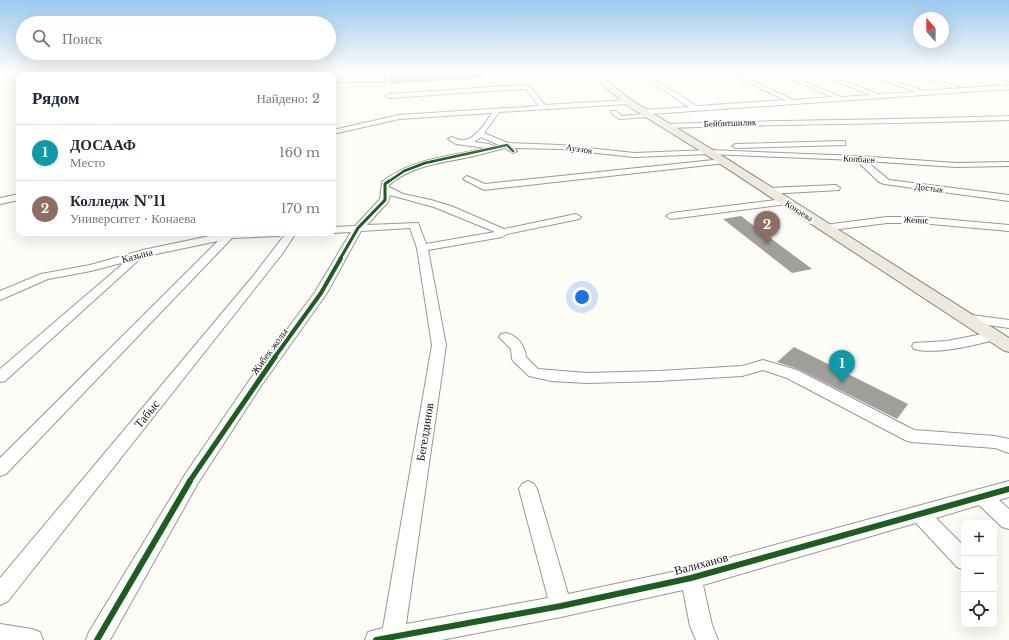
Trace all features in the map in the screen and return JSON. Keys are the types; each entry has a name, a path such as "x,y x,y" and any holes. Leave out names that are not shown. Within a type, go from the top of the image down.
{"main road":[{"name":"Конаева","path":"628,102 709,152 824,228 1009,346"}],"street":[{"path":"539,102 544,108"},
{"path":"336,131 398,113 426,115 544,108 556,105 628,102"},
{"path":"686,102 697,109"},
{"path":"613,112 621,118 697,109 792,102"},
{"path":"467,143 480,134 497,111"},
{"path":"426,115 428,124"},
{"name":"Бейбитшилик","path":"666,126 770,122 883,122 1009,118"},
{"name":"Ауэзов","path":"480,134 506,148 536,143 634,155 709,152"},
{"path":"452,139 456,142 506,148"},
{"path":"709,152 743,145 842,143"},
{"name":"Жибек жолы","path":"97,640 192,478 256,382 321,293 358,228 385,200 386,184 394,176 418,165 445,157 506,148"},
{"name":"Копбаев","path":"709,152 858,158 956,165 1009,164"},
{"name":"Достык","path":"858,158 882,180 887,182 1009,198"},
{"path":"467,179 484,187 723,161"},
{"path":"385,188 393,195 427,202 503,232"},
{"path":"768,191 836,188"},
{"path":"0,201 16,198"},
{"path":"671,216 784,202"},
{"path":"422,248 480,239 502,234 503,232 576,217"},
{"name":"Женис","path":"824,228 887,220 920,220 1009,228"},
{"name":"Бегелдинов","path":"358,228 414,225 422,248 439,345 387,639"},
{"path":"336,230 358,228"},
{"name":"Казына","path":"0,296 44,276 91,268 143,253 224,236"},
{"path":"0,469 228,236"},
{"name":"Табыс","path":"0,594 258,277 278,252 288,236"},
{"path":"0,377 143,253"},
{"path":"964,318 1009,324"},
{"path":"919,346 946,344 993,336"},
{"path":"506,337 518,348 519,359 534,373 587,378 659,376 742,371 763,365 792,374 911,436 995,442 1009,446"},
{"path":"528,489 561,606"},
{"name":"Валиханов","path":"387,639 561,606 691,578 1009,489"},
{"path":"983,497 1009,522"},
{"path":"920,514 961,557"},
{"name":"Валиханов","path":"691,578 701,626 707,640"},
{"path":"0,635 32,640"}],"building":[{"path":"741,216 812,269 792,273 723,219"},
{"path":"794,347 908,404 897,419 798,369 777,362"}],"cycle path":[{"path":"97,640 192,478 256,382 321,293 358,228 385,200 385,184 404,171 425,163 507,145 513,151"},
{"path":"376,640 561,606 691,578 1009,489"}],"place":[{"name":"Колледж №11","path":"767,244"},
{"name":"ДОСААФ","path":"842,383"}]}
